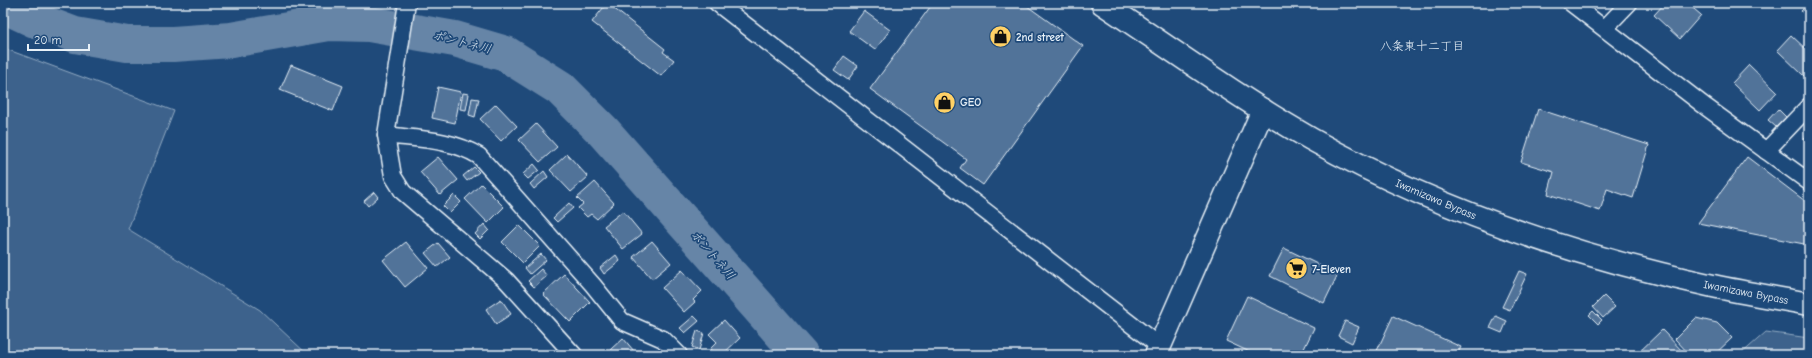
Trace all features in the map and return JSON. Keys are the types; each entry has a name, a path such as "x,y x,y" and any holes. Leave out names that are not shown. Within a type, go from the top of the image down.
{"main road":[{"name":"Iwamizawa Bypass","path":"1102,3 1263,110 1312,139 1417,192 1522,233 1570,249 1714,287 1809,304"},
{"path":"1158,351 1263,110"}],"street":[{"path":"407,3 386,135 394,176 403,192 506,280 574,355"},
{"path":"717,3 1158,351"},
{"path":"1572,3 1706,107 1809,182"},
{"path":"1605,28 1629,3"},
{"path":"1766,151 1809,106"},
{"path":"386,135 446,143 467,149 479,156 594,285 622,321 663,339 679,355"}],"shaded area":[{"path":"3,48 174,111 128,229 260,310 308,355 3,355"},
{"path":"1766,332 1809,338 1809,355 1740,355"}],"building":[{"path":"607,3 665,49 663,52 674,60 661,76 592,22"},
{"path":"933,3 1023,3 1083,46 983,185 960,168 966,159 870,89"},
{"path":"1665,3 1687,3 1701,15 1680,39 1654,15"},
{"path":"1809,3 1809,19 1801,11"},
{"path":"864,11 890,30 875,50 849,31"},
{"path":"1791,35 1809,52 1809,71 1804,76 1777,50"},
{"path":"844,56 858,66 848,80 834,70"},
{"path":"291,65 343,86 333,111 280,90"},
{"path":"1749,65 1777,92 1760,110 1732,83"},
{"path":"438,87 461,92 455,123 432,118"},
{"path":"463,93 469,94 466,110 460,109"},
{"path":"472,98 479,99 475,117 469,115"},
{"path":"496,104 517,126 501,141 480,119"},
{"path":"1538,109 1649,145 1633,198 1607,189 1600,211 1548,194 1554,172 1521,162"},
{"path":"1778,109 1786,117 1776,127 1768,120"},
{"path":"536,124 557,147 540,162 519,140"},
{"path":"1809,133 1809,144 1804,138"},
{"path":"567,154 588,177 571,192 550,170"},
{"path":"438,157 458,180 440,195 420,172"},
{"path":"1747,157 1809,204 1809,245 1698,223"},
{"path":"534,164 539,170 528,179 523,174"},
{"path":"474,167 479,172 467,181 463,176"},
{"path":"544,171 548,177 534,189 530,184"},
{"path":"595,182 614,203 597,219 591,214 587,217 578,208 583,204 577,198"},
{"path":"481,184 504,207 488,223 465,199"},
{"path":"374,192 378,197 368,206 364,201"},
{"path":"454,195 461,202 450,213 443,206"},
{"path":"569,203 573,208 557,222 553,218"},
{"path":"623,211 642,234 623,249 604,226"},
{"path":"484,224 489,230 480,239 475,234"},
{"path":"519,225 540,246 523,263 502,242"},
{"path":"652,241 671,263 652,279 633,257"},
{"path":"406,242 428,268 405,287 383,260"},
{"path":"438,243 450,257 437,267 425,253"},
{"path":"1284,248 1338,274 1324,303 1270,276"},
{"path":"541,254 546,260 530,274 525,268"},
{"path":"616,255 620,261 604,274 600,268"},
{"path":"541,269 547,276 534,287 528,281"},
{"path":"682,270 702,291 693,300 695,302 684,312 662,288"},
{"path":"1519,271 1527,274 1510,310 1502,307"},
{"path":"564,274 590,302 570,322 543,294"},
{"path":"1247,296 1314,328 1301,355 1256,355 1226,341"},
{"path":"1604,296 1615,307 1603,318 1593,307"},
{"path":"501,299 511,314 496,324 486,309"},
{"path":"1593,311 1602,320 1598,324 1589,315"},
{"path":"694,316 699,321 685,333 680,328"},
{"path":"1393,316 1461,347 1457,355 1375,355"},
{"path":"1496,316 1507,321 1502,333 1490,328"},
{"path":"1696,318 1717,323 1732,338 1714,355 1690,355 1675,339"},
{"path":"724,320 740,338 722,355 716,355 710,349 717,342 709,334"},
{"path":"1345,321 1359,327 1352,343 1338,336"},
{"path":"1662,330 1686,355 1636,355"},
{"path":"697,331 704,333 699,350 692,347"},
{"path":"623,338 634,351 630,355 616,355 611,349"}],"waterway":[{"name":"ポントネ川","path":"3,5 35,20 75,35 127,44 173,44 231,40 329,23 369,24 455,39 506,54 560,88 603,131 801,355"}],"place":[{"name":"2nd street","path":"1001,37"},
{"name":"GEO","path":"945,102"},
{"name":"7-Eleven","path":"1297,269"}],"district":[{"name":"八条東十二丁目","path":"1422,46"}]}
